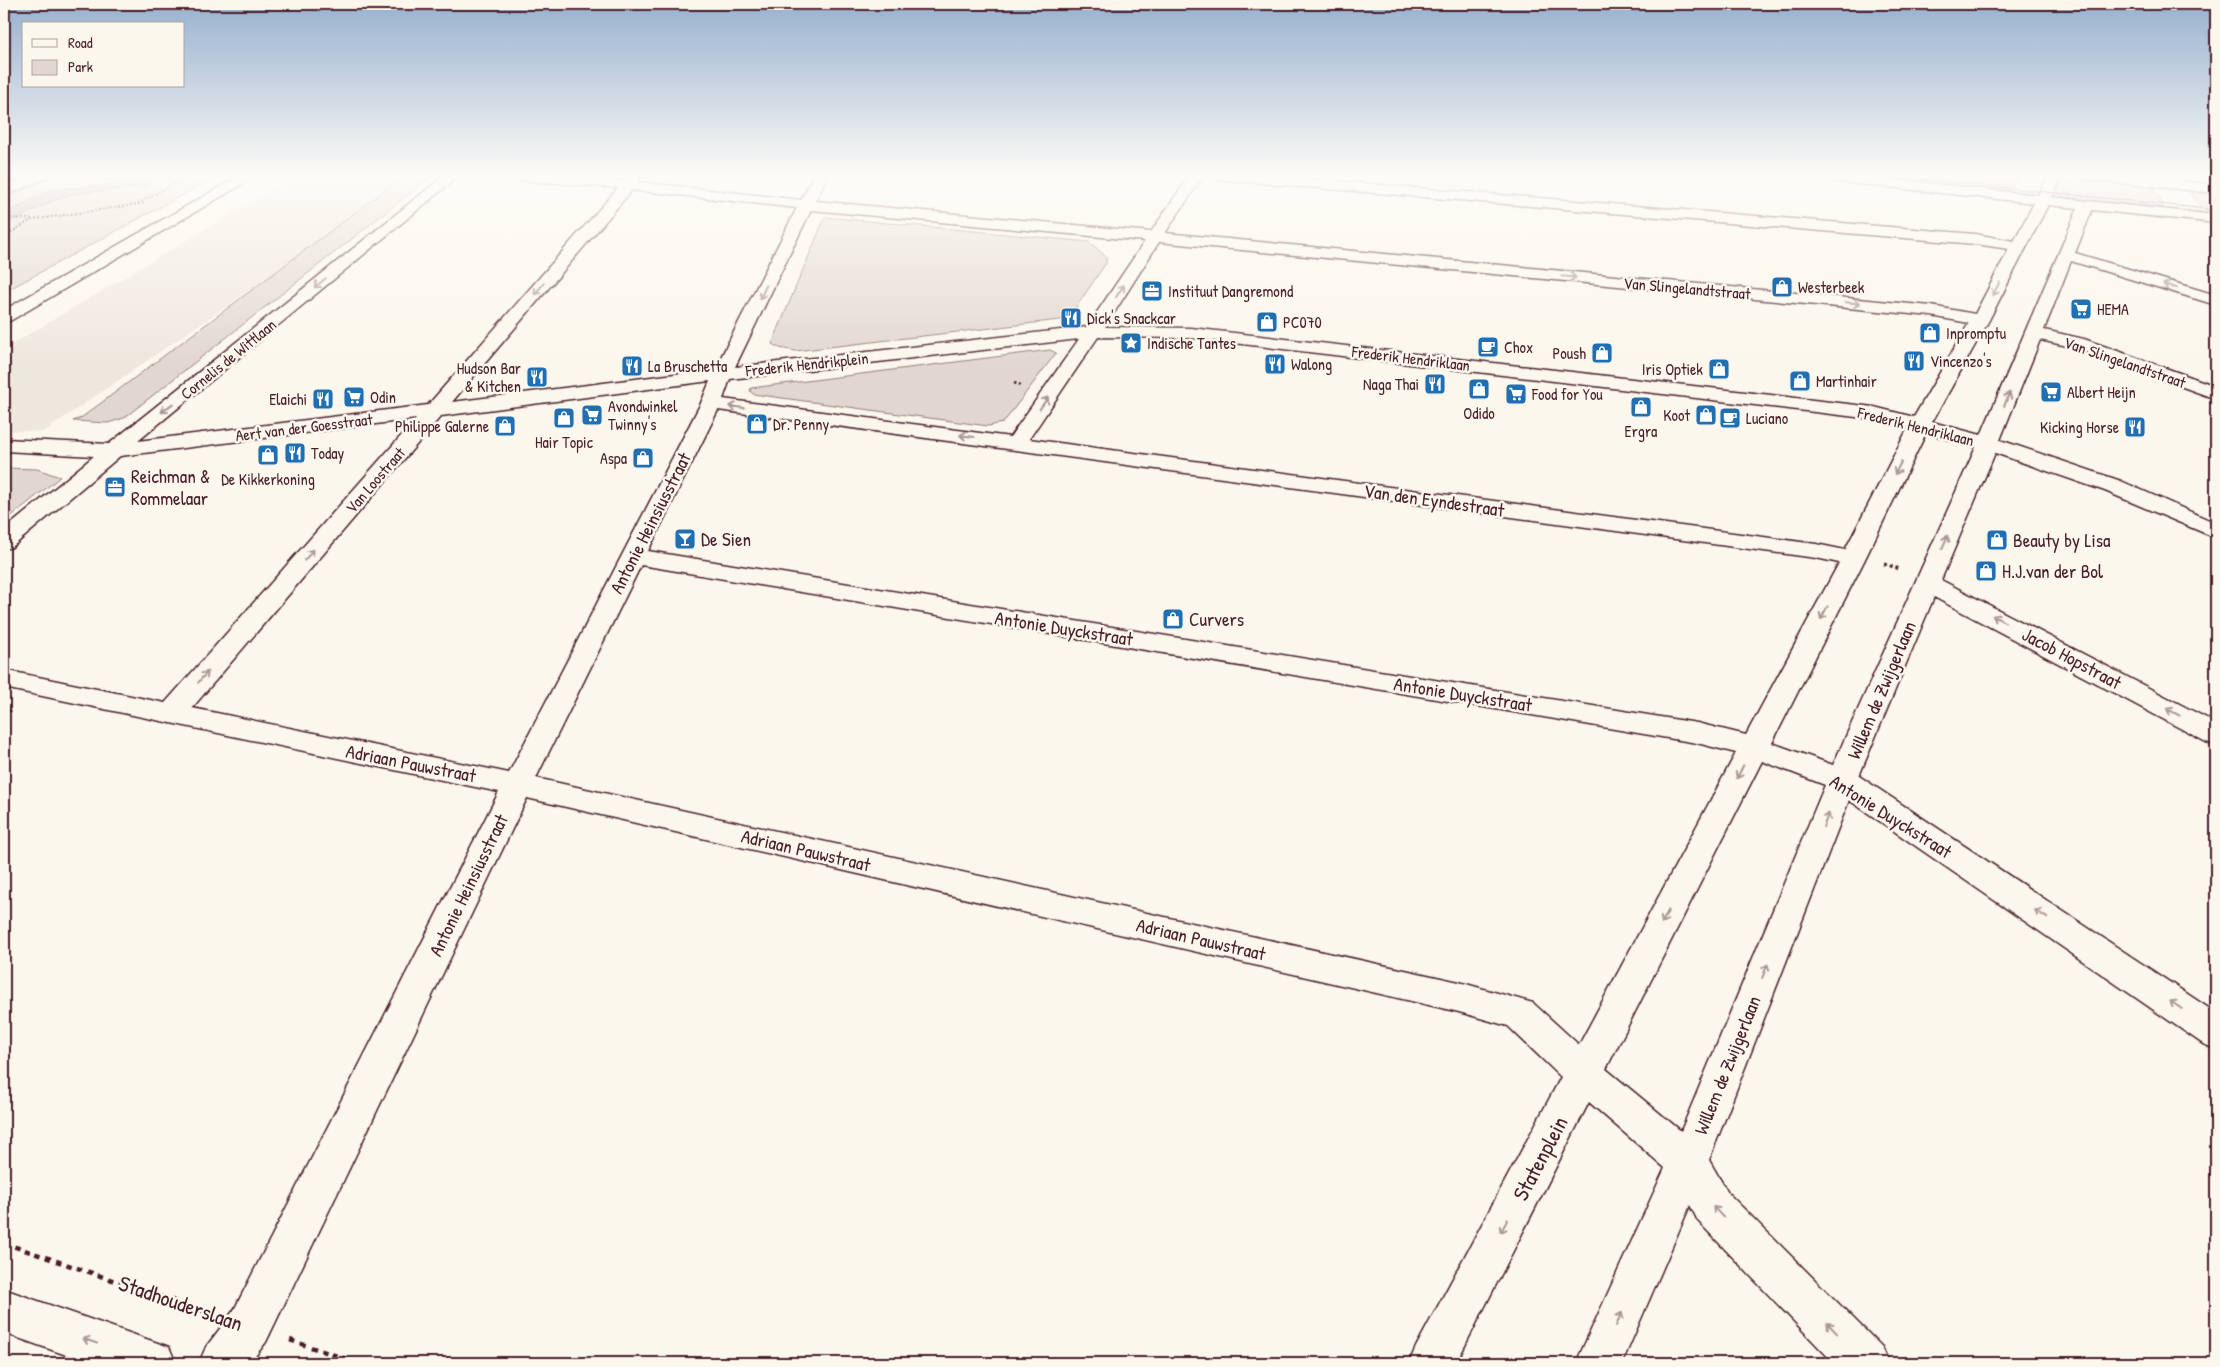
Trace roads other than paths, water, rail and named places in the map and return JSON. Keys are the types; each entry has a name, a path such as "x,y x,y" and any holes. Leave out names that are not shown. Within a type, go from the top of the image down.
{"street":[{"path":"4,317 140,239"},
{"name":"Cornelis de Wittlaan","path":"4,542 112,451 197,385 375,239"},
{"name":"Van Loostraat","path":"171,714 584,239"},
{"name":"Frederik Hendrikplein","path":"717,389 790,239"},
{"path":"1016,442 1093,332 1154,239"},
{"name":"Van Slingelandtstraat","path":"1174,239 1931,310 1980,320"},
{"path":"1973,239 2018,246"},
{"path":"1866,1363 1713,1207 1688,1162 1584,1074 1854,557 1906,450 1922,426 1930,406 1980,320 2022,239"},
{"name":"Willem de Zwijgerlaan","path":"1688,1162 1842,780 2073,239"},
{"path":"2066,255 2216,300"},
{"name":"Frederik Hendrikplein","path":"717,389 1093,332"},
{"name":"Frederik Hendriklaan","path":"1093,332 1191,333 1874,413 1987,443 2113,486 2216,531"},
{"name":"Van Slingelandtstraat","path":"2034,333 2078,343 2216,393"},
{"name":"Aert van der Goesstraat","path":"4,445 112,451 435,411 717,389"},
{"name":"Frederik Hendrikplein","path":"717,389 1016,442"},
{"name":"Antonie Heinsiusstraat","path":"222,1363 250,1326 717,389"},
{"name":"Van den Eyndestraat","path":"1016,442 1854,557"},
{"name":"Antonie Duyckstraat","path":"633,556 1697,733 1754,746 1842,780 2216,1033"},
{"name":"Jacob Hopstraat","path":"1928,580 2216,735"},
{"name":"Adriaan Pauwstraat","path":"4,679 518,785 1458,996 1520,1014 1584,1074"},
{"name":"Statenplein","path":"1432,1363 1584,1074"},
{"path":"1599,1363 1688,1162"},
{"path":"4,1311 153,1363"}],"place":[{"name":"Westerbeek","path":"1782,287"},
{"name":"Instituut Dangremond","path":"1152,291"},
{"name":"HEMA","path":"2081,309"},
{"name":"Dick's Snackcar","path":"1071,318"},
{"name":"PC070","path":"1267,322"},
{"name":"Inpromptu","path":"1930,333"},
{"name":"Indische Tantes","path":"1131,343"},
{"name":"Chox","path":"1488,347"},
{"name":"Poush","path":"1602,353"},
{"name":"Vincenzo's","path":"1914,361"},
{"name":"Walong","path":"1275,364"},
{"name":"La Bruschetta","path":"632,366"},
{"name":"Iris Optiek","path":"1719,369"},
{"name":"Hudson Bar & Kitchen","path":"537,377"},
{"name":"Martinhair","path":"1800,381"},
{"name":"Naga Thai","path":"1435,384"},
{"name":"Odido","path":"1479,389"},
{"name":"Albert Heijn","path":"2051,392"},
{"name":"Food for You","path":"1516,394"},
{"name":"Odin","path":"354,397"},
{"name":"Elaichi","path":"323,399"},
{"name":"Ergra","path":"1641,407"},
{"name":"Avondwinkel Twinny's","path":"592,415"},
{"name":"Koot","path":"1706,415"},
{"name":"Hair Topic","path":"564,418"},
{"name":"Luciano","path":"1730,418"},
{"name":"Dr. Penny","path":"757,424"},
{"name":"Philippe Galerne","path":"505,426"},
{"name":"Kicking Horse","path":"2135,427"},
{"name":"Today","path":"295,453"},
{"name":"De Kikkerkoning","path":"268,455"},
{"name":"Aspa","path":"643,458"},
{"name":"Reichman & Rommelaar","path":"115,487"},
{"name":"De Sien","path":"685,539"},
{"name":"Beauty by Lisa","path":"1997,540"},
{"name":"H.J.van der Bol","path":"1986,571"},
{"name":"Curvers","path":"1173,619"}]}
